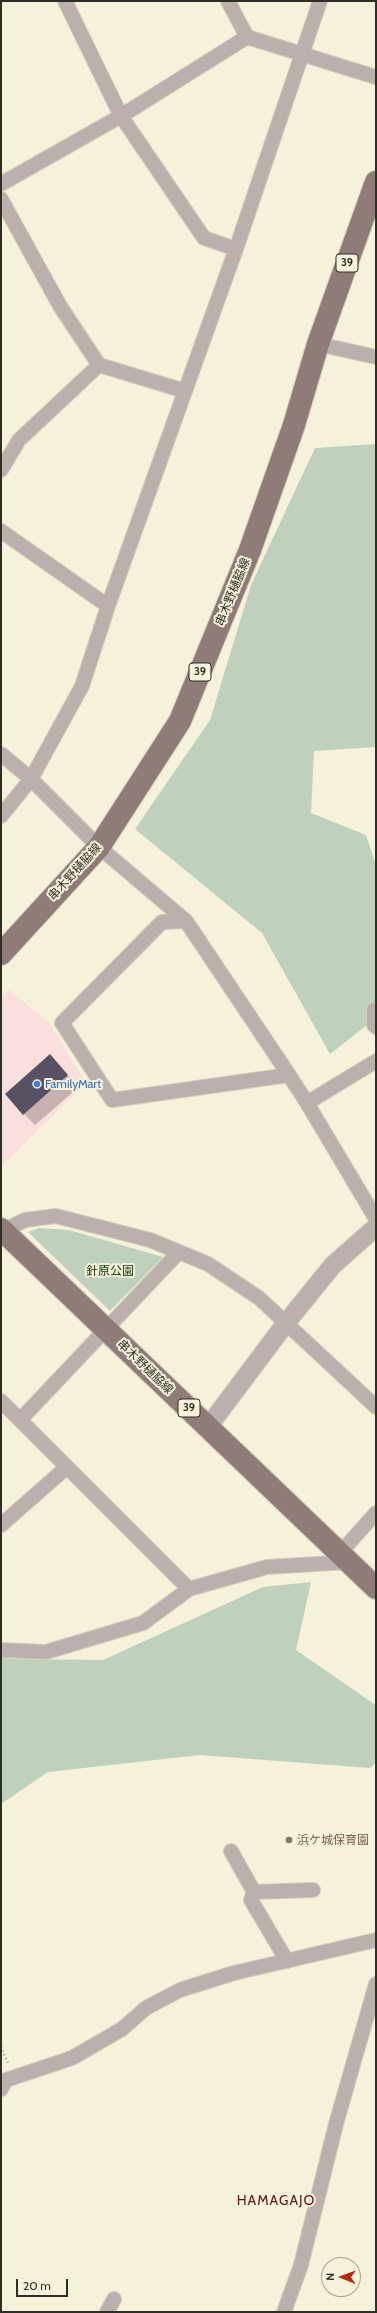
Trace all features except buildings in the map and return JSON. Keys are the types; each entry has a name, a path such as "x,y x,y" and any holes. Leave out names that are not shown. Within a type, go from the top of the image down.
{"main road":[{"name":"串木野樋脇線","path":"1,954 99,847 180,721 250,550 294,425 318,344 376,182"},
{"name":"串木野樋脇線","path":"2,1230 376,1588"}],"street":[{"path":"65,1 121,116 204,238 236,249"},
{"path":"228,1 247,37 376,77"},
{"path":"1,816 31,779 82,686 108,606 236,249 320,1"},
{"path":"1,184 121,116 247,37"},
{"path":"1,199 60,306 99,365 185,392"},
{"path":"318,344 376,357"},
{"path":"1,470 19,440 99,365"},
{"path":"1,531 108,606"},
{"path":"1,754 31,779 99,847 186,921 307,1103 376,1219"},
{"path":"186,921 162,922 62,1023 112,1100 289,1075"},
{"path":"376,1009 374,1010 376,1027"},
{"path":"307,1103 376,1061"},
{"path":"2,1230 25,1220 56,1216 150,1240 208,1264 259,1298 376,1407"},
{"path":"208,1427 286,1323 333,1265 376,1227"},
{"path":"20,1420 179,1252"},
{"path":"1,1401 189,1589"},
{"path":"1,1525 66,1467"},
{"path":"1,1650 46,1652 143,1623 189,1589 267,1567 344,1557 376,1513"},
{"path":"231,1851 254,1892 251,1900 287,1961"},
{"path":"254,1892 314,1890"},
{"path":"1,2089 6,2080 72,2058 122,2028 146,2008 180,1990 206,1981 376,1940"},
{"path":"284,2312 301,2265 336,2124 376,1984"},
{"path":"107,2312 114,2299"}],"shaded area":[{"path":"10,990 51,1025 86,1083 1,1166 1,997"}],"green space":[{"path":"376,444 376,747 314,751 311,813 366,835 376,865 376,1018 330,1054 262,933 135,829 210,720 251,585 315,448"},
{"name":"針原公園","path":"39,1228 69,1230 163,1257 110,1311 28,1232"},
{"path":"311,1582 296,1650 374,1704 376,1703 376,1763 370,1768 200,1755 48,1772 1,1804 1,1657 13,1659 103,1660 263,1587"}],"place":[{"name":"FamilyMart","path":"37,1084"},
{"name":"浜ケ城保育園","path":"289,1840"}],"district":[{"name":"HAMAGAJO","path":"276,2201"}]}
